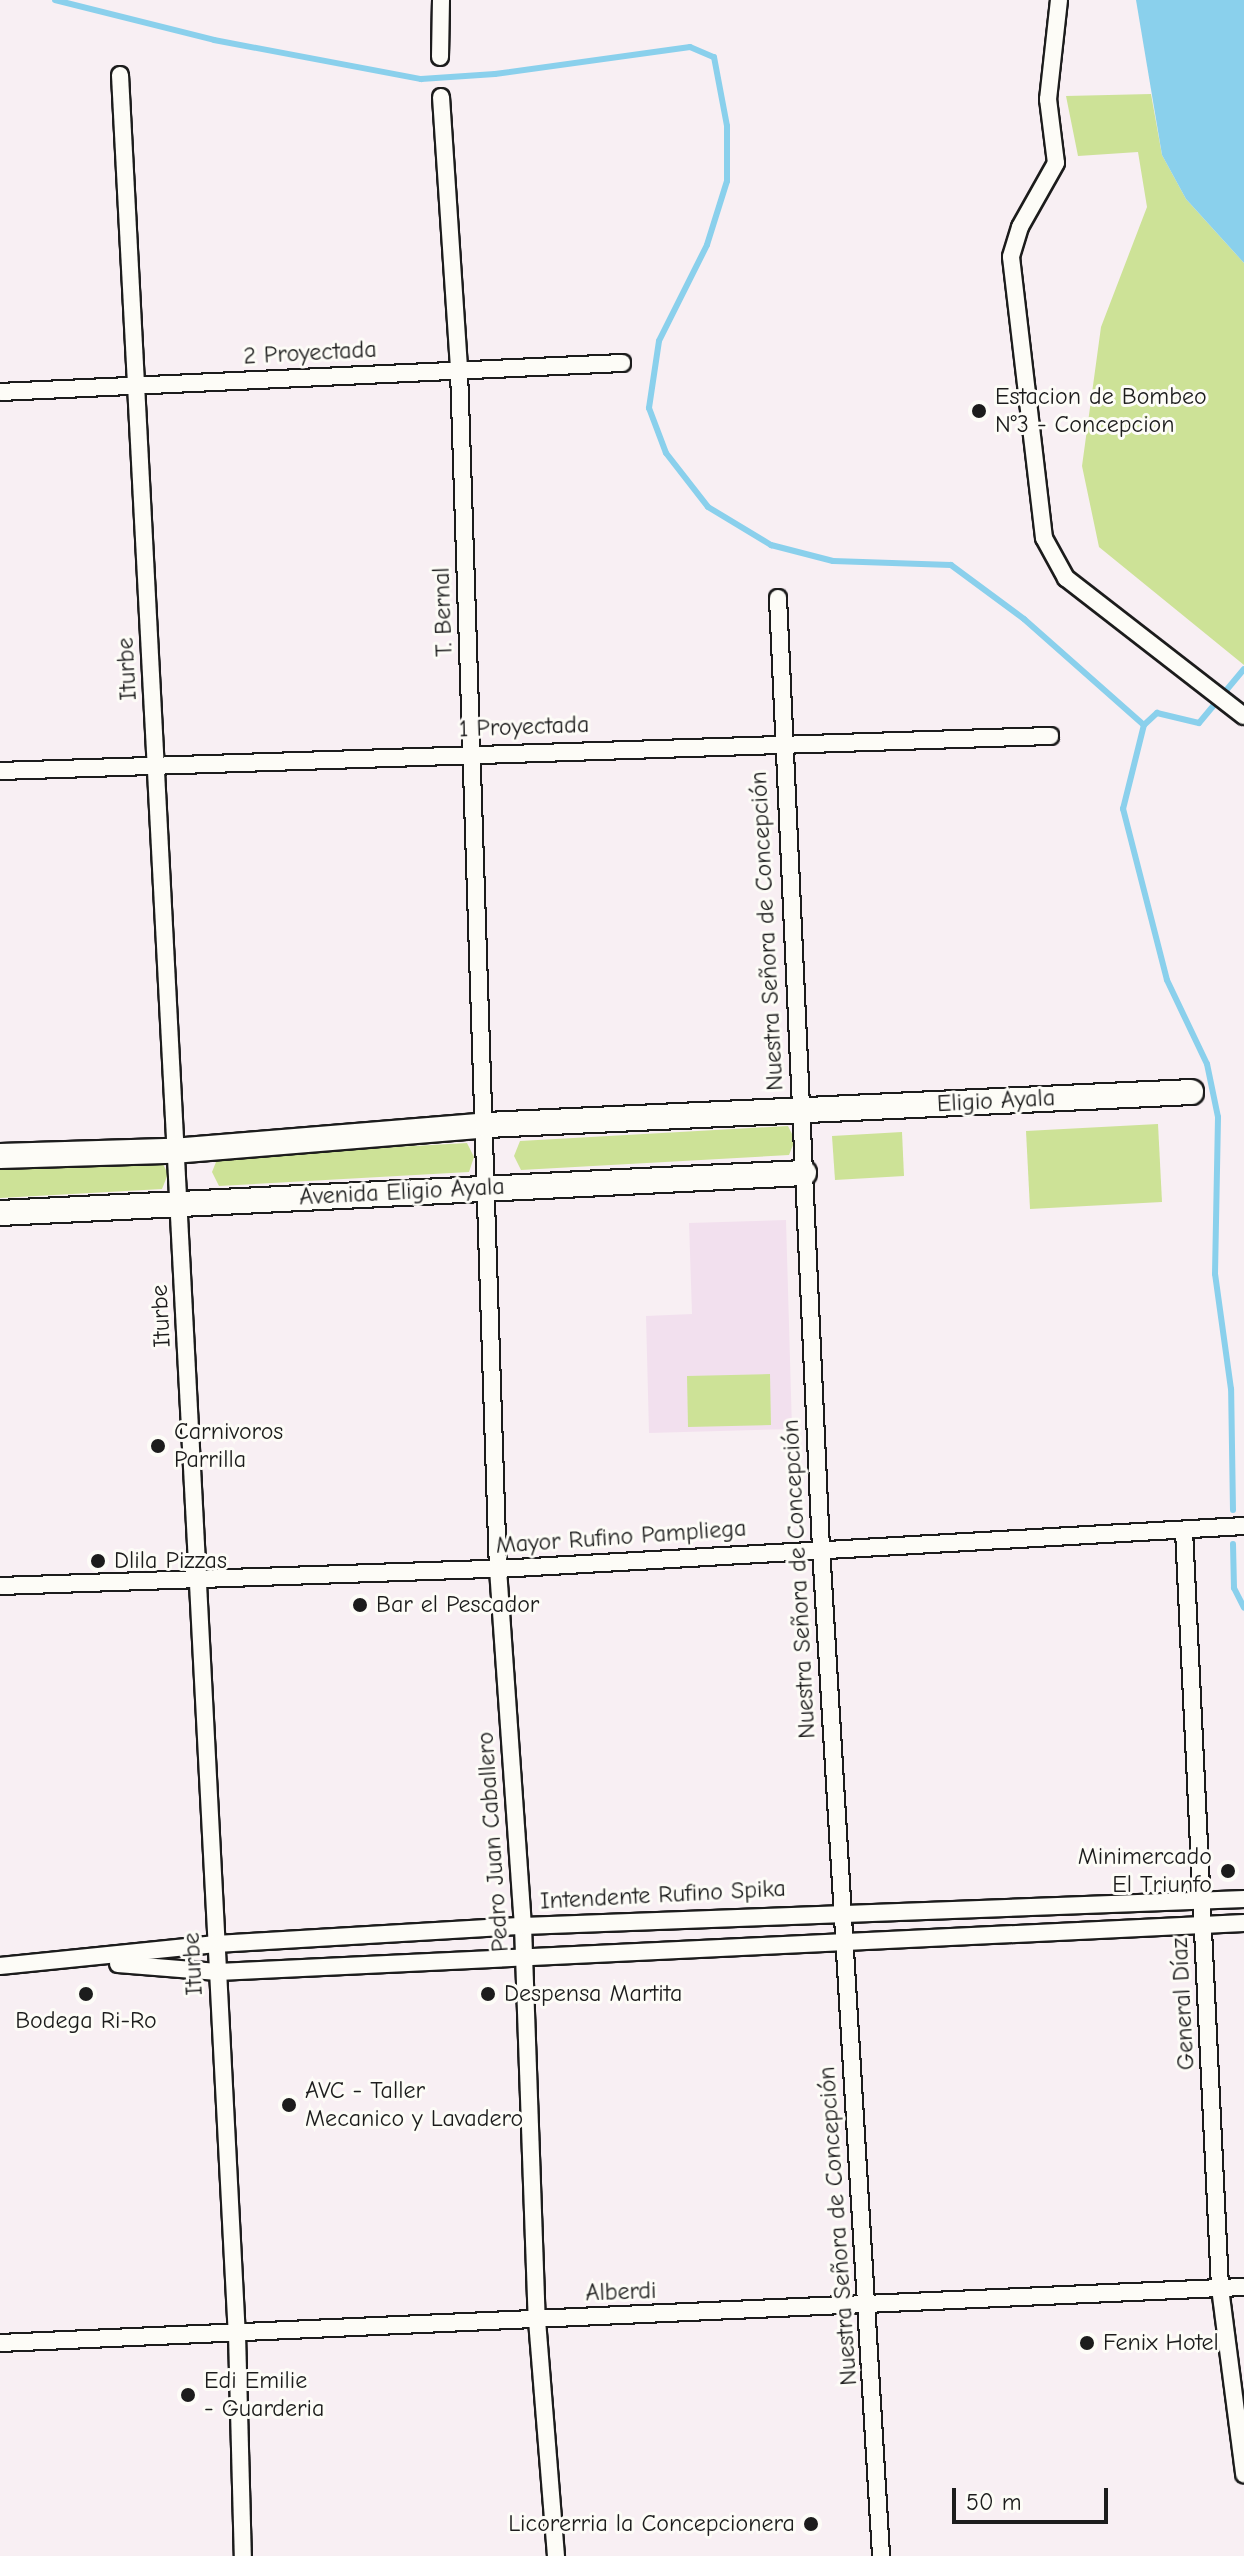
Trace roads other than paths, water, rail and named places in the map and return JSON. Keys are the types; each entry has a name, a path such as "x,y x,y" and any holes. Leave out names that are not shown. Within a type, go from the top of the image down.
{"street":[{"path":"440,57 441,0"},
{"path":"1059,0 1048,99 1056,163 1020,227 1011,257 1044,538 1066,578 1238,711"},
{"name":"Iturbe","path":"120,75 173,1151 180,1202 237,2334 243,2556"},
{"name":"T. Bernal","path":"441,97 459,370 487,1125"},
{"name":"2 Proyectada","path":"0,392 622,363"},
{"name":"Nuestra Señora de Concepción","path":"778,598 781,742 821,1548 881,2556"},
{"name":"1 Proyectada","path":"0,771 781,742 1050,736"},
{"name":"Eligio Ayala","path":"801,1111 1191,1092"},
{"path":"0,1156 173,1151 487,1125 801,1111"},
{"name":"Pedro Juan Caballero","path":"487,1125 498,1569 525,1954 537,2320 556,2556"},
{"name":"Avenida Eligio Ayala","path":"0,1213 804,1173"},
{"name":"Mayor Rufino Pampliega","path":"0,1586 498,1569 1244,1526"},
{"name":"General Díaz","path":"1184,1530 1220,2288 1244,2474"},
{"name":"Intendente Rufino Spika","path":"0,1966 85,1961 216,1944 523,1926 841,1911 1244,1899"},
{"name":"Intendente Rufino Spika","path":"85,1961 218,1972 525,1954 1244,1923"},
{"name":"Alberdi","path":"0,2343 1244,2287"}],"water":[{"path":"1136,0 1244,0 1244,263 1186,199 1162,155"}],"waterway":[{"path":"55,0 214,40 421,79 495,74 690,47 714,57 727,126 727,181 707,245 659,341 649,408 666,453 708,507 771,545 833,561 951,565 1024,619 1144,725"},
{"path":"1233,1510 1231,1389 1215,1274 1218,1117 1207,1064 1167,980 1123,809 1144,725 1157,713 1199,723 1244,669"},
{"path":"1233,1544 1234,1588 1244,1608"}],"place":[{"name":"Estacion de Bombeo N°3 - Concepcion","path":"979,411"},
{"name":"Carnivoros Parrilla","path":"158,1446"},
{"name":"Dlila Pizzas","path":"98,1561"},
{"name":"Bar el Pescador","path":"360,1605"},
{"name":"Minimercado El Triunfo","path":"1228,1871"},
{"name":"Bodega Ri-Ro","path":"86,1994"},
{"name":"Despensa Martita","path":"488,1994"},
{"name":"AVC - Taller Mecanico y Lavadero","path":"289,2105"},
{"name":"Fenix Hotel","path":"1087,2343"},
{"name":"Edi Emilie - Guarderia","path":"188,2395"},
{"name":"Licorerria la Concepcionera","path":"811,2524"}]}
